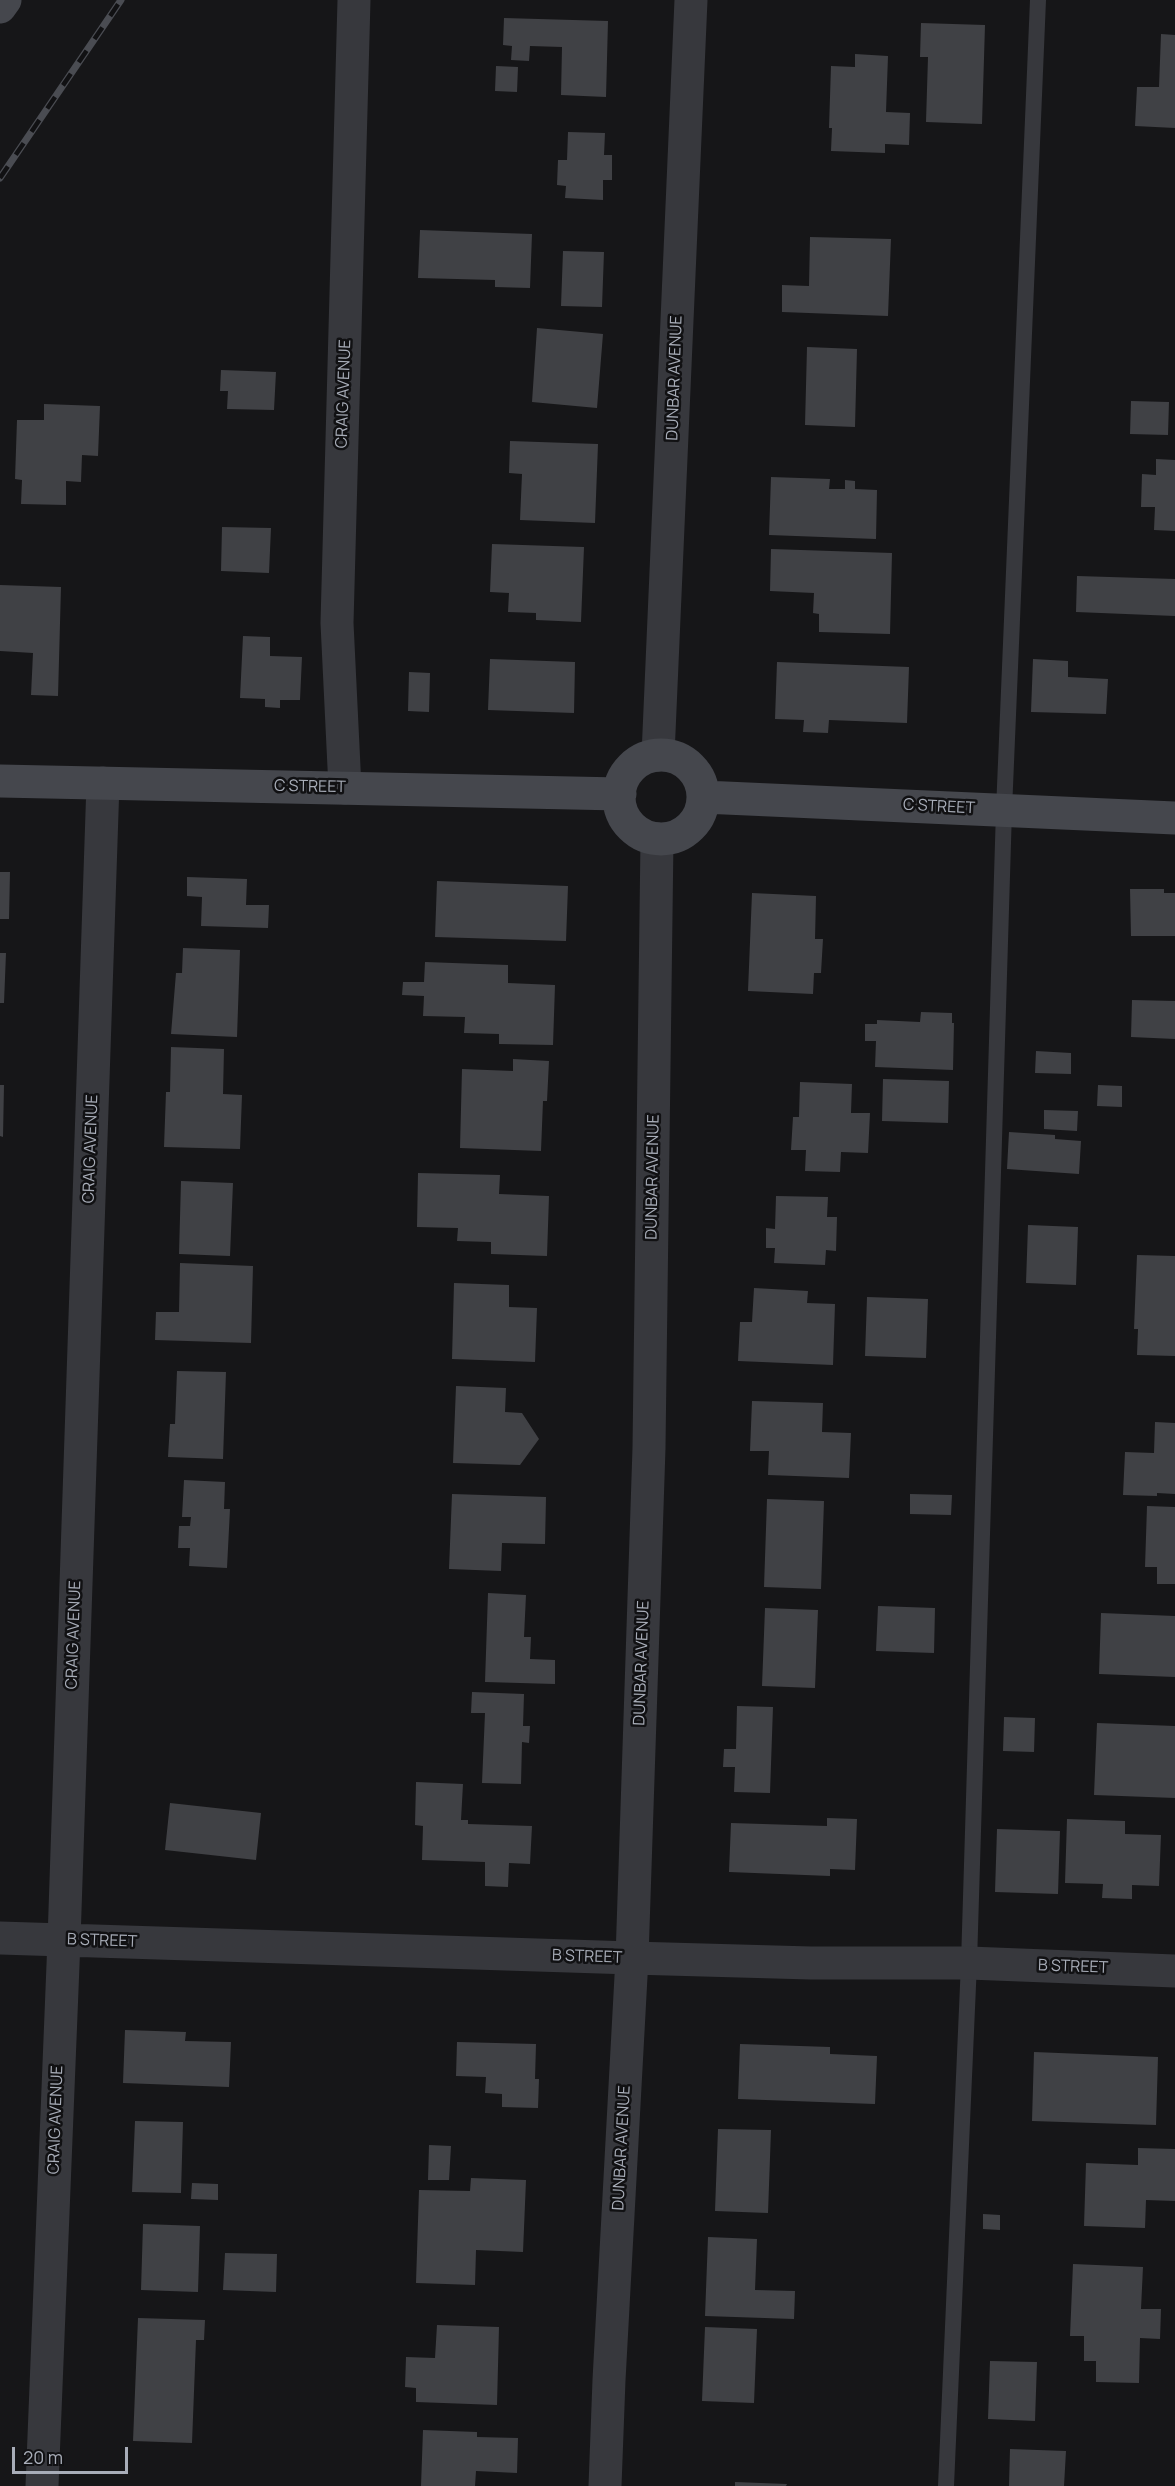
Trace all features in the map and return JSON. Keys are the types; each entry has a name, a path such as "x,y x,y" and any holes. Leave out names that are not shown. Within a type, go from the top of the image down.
{"street":[{"path":"0,7 5,0"},
{"name":"CRAIG AVENUE","path":"345,788 338,623 354,0"},
{"name":"DUNBAR AVENUE","path":"658,755 691,0"},
{"path":"658,755 684,762 694,771 701,783 703,797 697,819 690,828 669,839 645,836 634,829 625,819 621,807 620,794 623,780 632,768 644,759 658,755"},
{"name":"C STREET","path":"0,781 620,794"},
{"name":"CRAIG AVENUE","path":"42,2486 64,1940 103,783"},
{"name":"C STREET","path":"703,797 1175,818"},
{"name":"DUNBAR AVENUE","path":"605,2486 609,2368 632,1958 650,1448 657,839"},
{"name":"B STREET","path":"0,1938 632,1958 811,1963 969,1963 1175,1971"}],"lane":[{"path":"946,2486 969,1963 1004,810 1038,0"}],"building":[{"path":"504,18 608,21 606,97 561,95 562,47 530,46 529,61 511,60 512,46 503,45"},
{"path":"921,23 985,25 982,124 926,122 928,57 920,57"},
{"path":"1161,34 1175,35 1175,128 1135,126 1137,87 1159,87"},
{"path":"855,54 888,56 886,112 910,113 909,145 885,144 885,153 831,151 832,128 829,128 831,66 855,67"},
{"path":"496,66 518,67 517,92 495,91"},
{"path":"568,132 605,133 604,155 612,155 612,180 603,180 603,200 565,198 566,186 557,185 558,160 567,160"},
{"path":"420,230 532,234 530,288 495,287 495,280 418,278"},
{"path":"810,237 891,239 888,316 782,312 782,285 809,286"},
{"path":"563,251 604,252 602,307 561,306"},
{"path":"537,328 603,334 597,408 532,402"},
{"path":"807,347 857,349 855,427 805,425"},
{"path":"221,370 276,372 274,410 227,409 228,391 220,391"},
{"path":"1131,401 1169,402 1168,435 1130,434"},
{"path":"44,404 100,406 98,456 82,455 81,482 66,481 66,505 21,504 22,480 15,479 17,420 44,420"},
{"path":"510,441 598,444 595,523 520,520 522,474 509,473"},
{"path":"1156,459 1175,460 1175,531 1154,530 1155,507 1141,507 1142,474 1156,475"},
{"path":"771,477 830,479 829,489 845,489 845,480 855,481 855,489 877,490 876,539 769,535"},
{"path":"222,527 271,528 269,573 221,571"},
{"path":"492,544 584,547 581,622 536,620 536,613 508,612 509,593 490,592"},
{"path":"771,549 892,553 890,634 819,632 819,614 813,613 814,593 770,591"},
{"path":"1077,576 1175,579 1175,616 1076,612"},
{"path":"0,585 61,587 58,696 31,695 33,653 0,651"},
{"path":"243,636 270,637 270,656 302,657 300,700 280,700 280,708 265,707 265,699 240,698"},
{"path":"490,659 575,662 574,713 488,710"},
{"path":"1033,659 1068,661 1068,677 1108,679 1106,714 1031,712"},
{"path":"777,662 909,667 907,723 829,720 828,733 803,732 804,720 775,719"},
{"path":"409,672 430,673 429,712 408,711"},
{"path":"0,872 10,872 9,919 0,919"},
{"path":"187,877 247,879 246,905 269,905 268,928 201,926 202,897 187,896"},
{"path":"437,881 568,886 566,941 435,937"},
{"path":"1130,889 1164,889 1164,893 1175,893 1175,936 1131,936"},
{"path":"752,893 816,896 815,939 823,939 821,973 814,973 813,994 748,991"},
{"path":"183,948 240,950 237,1037 171,1034 176,973 182,973"},
{"path":"0,953 6,953 4,1003 0,1003"},
{"path":"425,962 508,965 508,983 555,985 553,1045 499,1044 499,1034 464,1033 465,1017 423,1016 424,996 402,995 403,982 424,982"},
{"path":"1132,1000 1175,1001 1175,1039 1131,1037"},
{"path":"921,1012 952,1013 952,1023 954,1023 953,1070 875,1067 876,1041 865,1041 865,1024 877,1024 877,1020 920,1022"},
{"path":"171,1047 224,1049 223,1094 242,1095 240,1149 164,1147 166,1092 170,1092"},
{"path":"1036,1051 1071,1053 1071,1074 1035,1073"},
{"path":"513,1059 549,1061 547,1101 543,1101 541,1151 460,1148 462,1069 513,1071"},
{"path":"883,1079 949,1081 948,1123 882,1121"},
{"path":"800,1082 852,1084 851,1113 870,1113 868,1153 841,1152 840,1172 805,1171 806,1150 791,1150 793,1117 799,1117"},
{"path":"0,1085 4,1085 3,1137 0,1136"},
{"path":"1098,1085 1122,1086 1122,1107 1097,1106"},
{"path":"1044,1110 1078,1111 1077,1131 1044,1129"},
{"path":"1009,1132 1055,1135 1055,1139 1081,1141 1079,1174 1007,1169"},
{"path":"418,1173 500,1175 499,1194 549,1196 547,1256 491,1254 491,1242 457,1241 458,1228 417,1227"},
{"path":"181,1181 233,1183 230,1256 179,1254"},
{"path":"776,1196 828,1197 827,1217 837,1217 836,1251 826,1250 825,1265 774,1263 775,1248 766,1248 766,1228 775,1229"},
{"path":"1028,1225 1078,1227 1076,1285 1026,1283"},
{"path":"1137,1255 1175,1256 1175,1356 1137,1355 1138,1329 1134,1329"},
{"path":"180,1263 253,1266 251,1343 155,1340 156,1312 179,1312"},
{"path":"454,1283 509,1285 509,1307 537,1308 535,1362 452,1359"},
{"path":"754,1288 808,1291 807,1303 835,1304 833,1365 738,1361 740,1322 752,1322"},
{"path":"867,1297 928,1299 926,1358 865,1356"},
{"path":"177,1371 226,1372 223,1459 168,1457 170,1424 175,1424"},
{"path":"456,1386 506,1388 505,1412 522,1413 539,1439 520,1465 453,1463"},
{"path":"752,1401 823,1403 822,1432 851,1433 849,1478 768,1475 769,1451 750,1451"},
{"path":"1155,1422 1175,1423 1175,1494 1123,1495 1125,1452 1154,1453"},
{"path":"184,1480 225,1482 224,1509 230,1509 227,1568 189,1566 190,1548 178,1548 179,1526 190,1526 191,1517 182,1517"},
{"path":"452,1494 546,1497 545,1544 502,1543 501,1571 449,1569"},
{"path":"910,1494 952,1495 951,1515 910,1514"},
{"path":"767,1499 824,1501 821,1589 764,1587"},
{"path":"1147,1506 1175,1507 1175,1584 1157,1584 1157,1567 1145,1567"},
{"path":"488,1593 526,1595 524,1637 531,1637 530,1659 555,1660 555,1684 485,1682"},
{"path":"878,1606 935,1608 934,1653 876,1651"},
{"path":"765,1608 818,1610 815,1688 762,1686"},
{"path":"1101,1613 1175,1616 1175,1677 1099,1674"},
{"path":"472,1692 524,1694 523,1726 530,1726 529,1743 522,1742 521,1784 482,1783 485,1713 471,1713"},
{"path":"737,1706 773,1707 770,1793 734,1792 735,1767 723,1767 724,1749 736,1749"},
{"path":"1004,1717 1035,1718 1034,1752 1003,1751"},
{"path":"1097,1723 1175,1726 1175,1798 1094,1795"},
{"path":"416,1782 463,1784 461,1820 468,1820 468,1824 532,1826 530,1864 509,1863 508,1887 485,1886 485,1862 422,1860 423,1826 415,1825"},
{"path":"170,1803 261,1813 256,1860 165,1850"},
{"path":"827,1818 857,1819 855,1870 830,1869 830,1876 729,1872 731,1823 827,1826"},
{"path":"1067,1819 1125,1821 1125,1834 1161,1835 1159,1886 1132,1885 1132,1899 1102,1898 1103,1884 1065,1883"},
{"path":"997,1829 1060,1831 1058,1894 995,1892"},
{"path":"125,2030 186,2032 185,2041 231,2042 229,2087 123,2083"},
{"path":"457,2042 536,2044 535,2079 539,2079 538,2108 502,2107 502,2094 485,2093 486,2077 456,2076"},
{"path":"740,2044 830,2047 830,2054 877,2056 875,2104 738,2099"},
{"path":"1034,2052 1158,2057 1156,2125 1032,2121"},
{"path":"135,2121 183,2122 181,2193 132,2192"},
{"path":"718,2129 771,2130 768,2213 715,2211"},
{"path":"429,2145 451,2146 449,2180 428,2180"},
{"path":"1138,2148 1175,2149 1175,2201 1146,2200 1145,2228 1084,2226 1086,2163 1138,2165"},
{"path":"471,2178 526,2180 523,2252 476,2250 475,2285 416,2283 419,2190 470,2191"},
{"path":"192,2183 218,2184 218,2200 191,2199"},
{"path":"983,2214 1000,2215 1000,2230 983,2229"},
{"path":"143,2224 200,2226 198,2292 141,2290"},
{"path":"708,2237 757,2239 755,2290 795,2291 794,2319 705,2316"},
{"path":"225,2253 277,2254 276,2292 223,2290"},
{"path":"1073,2264 1143,2267 1141,2309 1161,2309 1160,2339 1140,2338 1139,2383 1096,2382 1096,2361 1084,2361 1084,2336 1070,2336"},
{"path":"138,2318 205,2320 204,2340 196,2340 192,2443 133,2441"},
{"path":"437,2325 499,2327 497,2405 416,2402 416,2388 405,2387 406,2357 435,2358"},
{"path":"705,2327 757,2329 754,2403 702,2401"},
{"path":"990,2361 1037,2362 1035,2421 988,2419"},
{"path":"423,2430 477,2432 477,2437 518,2438 517,2473 476,2471 475,2486 421,2486"},
{"path":"1010,2449 1066,2451 1064,2486 1009,2486"},
{"path":"735,2482 787,2484 786,2486 735,2486"}],"railway":[{"path":"0,178 121,0"}]}
